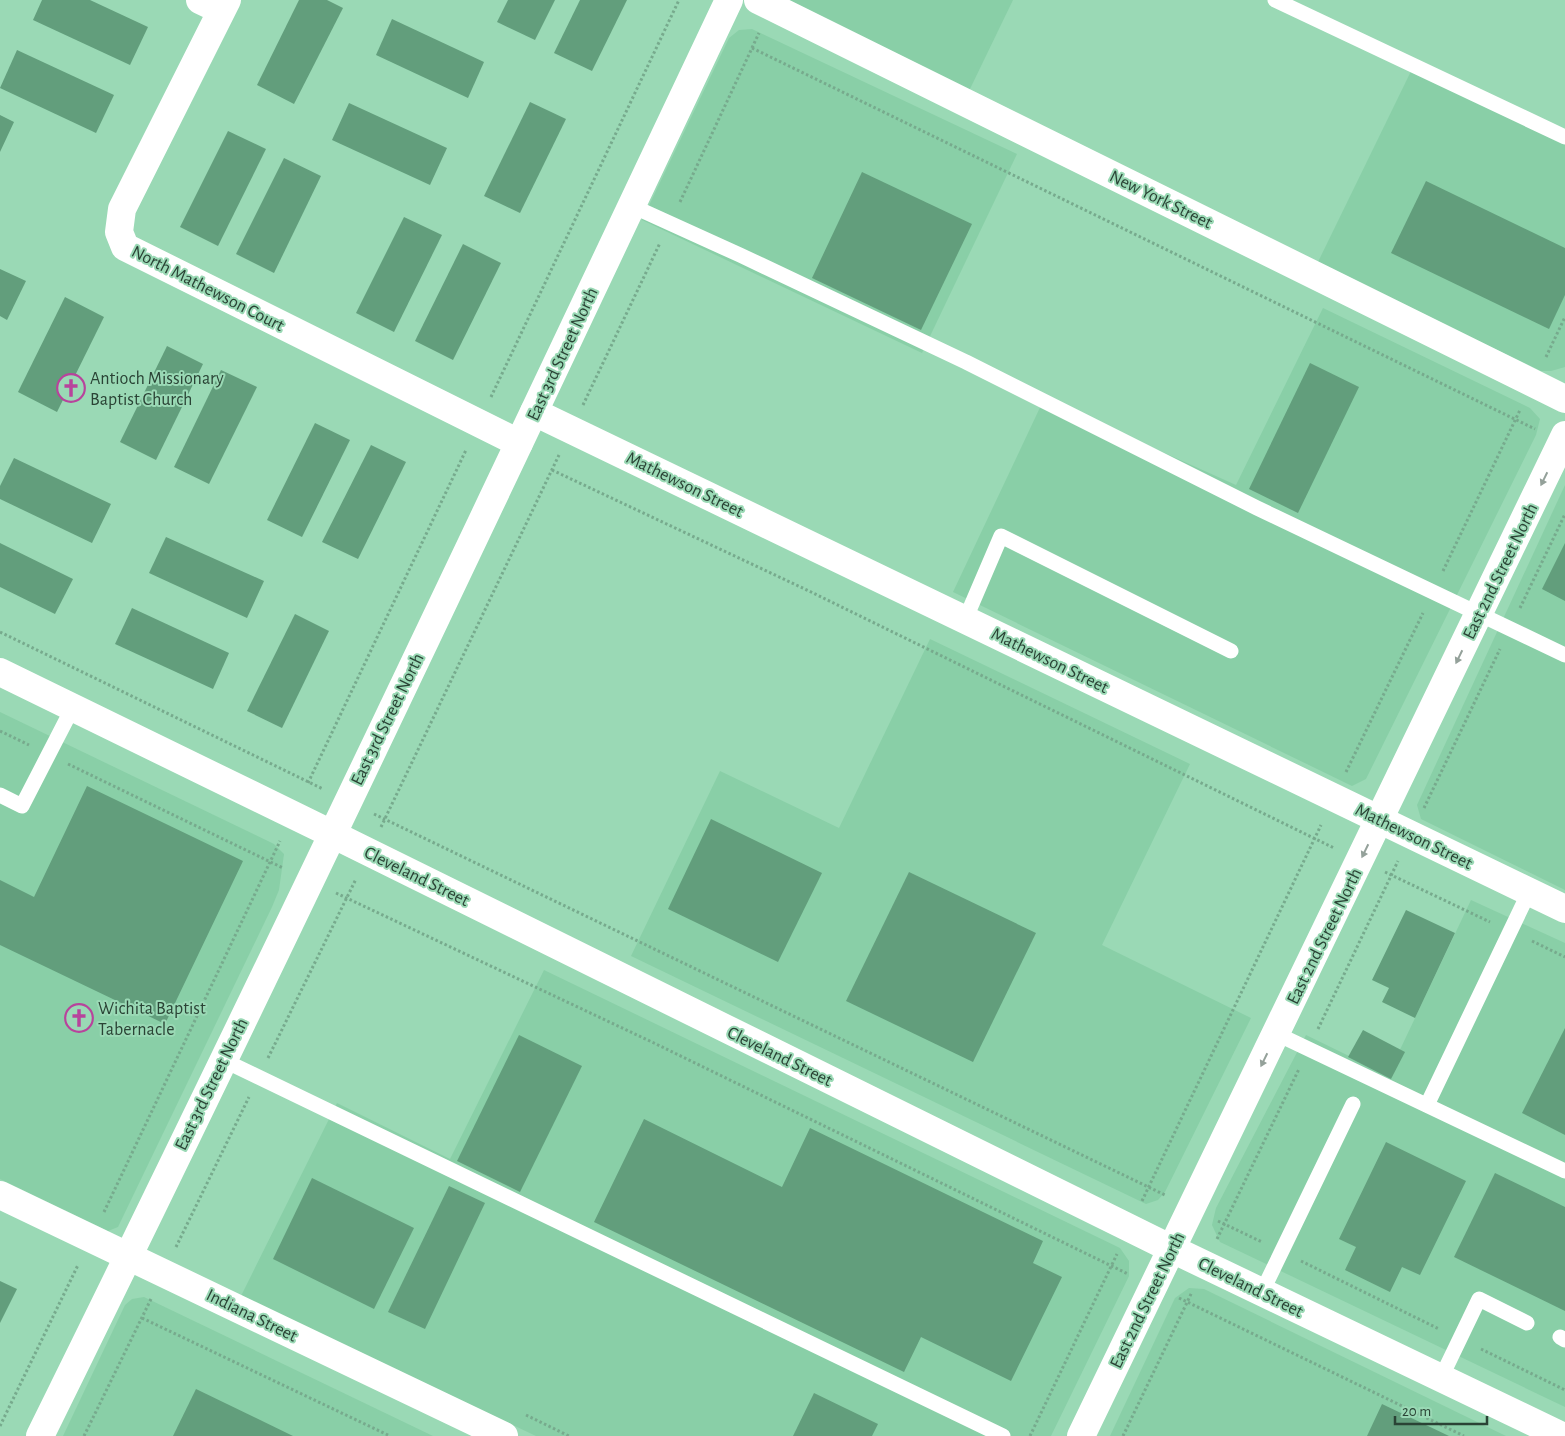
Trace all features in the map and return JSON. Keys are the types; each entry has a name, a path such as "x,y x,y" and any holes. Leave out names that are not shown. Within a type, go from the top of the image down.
{"street":[{"name":"East 3rd Street North","path":"40,1436 348,802 729,0"},
{"name":"North Mathewson Court","path":"216,3 122,210 119,232 125,246 519,443"},
{"name":"New York Street","path":"765,3 1565,399"},
{"name":"Mathewson Street","path":"534,412 1565,909"},
{"name":"East 2nd Street North","path":"1081,1436 1277,1034 1563,438"},
{"name":"Cleveland Street","path":"0,672 369,852 1172,1250 1441,1378 1562,1432"},
{"name":"Indiana Street","path":"0,1195 504,1436"}],"lane":[{"path":"1275,0 1565,137"},
{"path":"632,206 966,362 1257,508 1565,655"},
{"path":"965,620 1001,536 1231,651"},
{"path":"0,795 22,806 73,707"},
{"path":"1427,1105 1529,892"},
{"path":"1277,1034 1565,1171"},
{"path":"223,1060 1003,1436"},
{"path":"1262,1292 1353,1104"},
{"path":"1441,1378 1479,1299 1527,1323"}],"path":[{"path":"84,1436 385,819 552,470 752,48 765,3"},
{"path":"752,48 1515,420 1563,438"},
{"path":"1030,1436 1314,838 1565,317"},
{"path":"552,470 809,591 1392,876 1565,957"},
{"path":"1123,1436 1565,514"},
{"path":"0,632 1565,1390"},
{"path":"0,731 270,862 663,1047 1464,1436"},
{"path":"0,1426 282,837"},
{"path":"142,1318 390,1436"}],"shaded area":[{"path":"780,0 1013,0 969,91"},
{"path":"752,29 1017,154 922,353 642,220 729,38 739,30"},
{"path":"1414,65 1565,136 1565,367 1551,371 1541,371 1317,264"},
{"path":"1323,308 1530,408 1540,419 1536,435 1366,779 1352,786 953,592 1044,399 1236,485"},
{"path":"1565,485 1565,890 1421,819 1417,805"},
{"path":"930,639 1190,764 1102,945 1251,1018 1165,1192 1158,1200 1146,1204 631,956 720,771 839,828"},
{"path":"0,712 274,844 284,854 279,890 272,907 118,1227 108,1231 0,1179"},
{"path":"1471,900 1565,943 1565,1407 1220,1242 1212,1225 1216,1208 1306,1035 1388,1075"},
{"path":"544,970 1120,1248 1129,1261 1129,1276 1051,1436 536,1436 241,1296 337,1103 450,1159"},
{"path":"1189,1288 1204,1289 1506,1436 1110,1436 1175,1298"},
{"path":"144,1297 433,1436 63,1436 125,1305 132,1299"}],"building":[{"path":"42,0 90,0 148,27 130,65 33,20"},
{"path":"299,0 327,0 343,8 294,104 257,85"},
{"path":"508,0 555,0 535,40 497,22"},
{"path":"580,0 627,0 592,71 554,53"},
{"path":"392,19 484,62 468,98 376,55"},
{"path":"17,50 114,95 96,133 0,88"},
{"path":"530,102 566,119 520,213 484,196"},
{"path":"349,103 447,148 430,185 332,140"},
{"path":"0,115 14,122 0,152"},
{"path":"228,131 266,149 218,246 180,227"},
{"path":"284,158 321,176 274,273 236,254"},
{"path":"862,172 972,224 921,330 812,278"},
{"path":"1426,181 1565,248 1565,295 1549,329 1391,253"},
{"path":"404,217 442,235 394,332 356,313"},
{"path":"463,244 501,263 453,360 415,341"},
{"path":"0,269 26,281 7,320 0,316"},
{"path":"65,297 104,317 57,412 18,392"},
{"path":"167,346 203,364 156,460 120,442"},
{"path":"1310,363 1359,387 1298,513 1249,489"},
{"path":"221,370 257,387 209,484 174,467"},
{"path":"315,423 350,440 302,537 267,520"},
{"path":"371,445 406,462 358,559 322,542"},
{"path":"14,458 111,504 92,543 0,499 0,486"},
{"path":"166,537 264,581 247,618 149,573"},
{"path":"0,543 73,579 55,614 0,587"},
{"path":"1565,543 1565,601 1542,589"},
{"path":"132,608 229,653 213,689 115,644"},
{"path":"295,614 329,631 282,728 247,711"},
{"path":"87,786 243,861 165,1024 0,945 0,880 34,897"},
{"path":"711,819 822,873 778,962 668,909"},
{"path":"909,872 1036,933 973,1062 846,1001"},
{"path":"1406,910 1455,933 1415,1018 1382,1002 1389,988 1372,980"},
{"path":"1565,1028 1565,1135 1522,1113"},
{"path":"1363,1030 1405,1052 1391,1079 1348,1057"},
{"path":"519,1035 582,1066 520,1192 457,1161"},
{"path":"644,1119 782,1187 810,1128 1043,1241 1033,1263 1062,1277 1011,1381 921,1337 904,1372 594,1222"},
{"path":"1386,1142 1466,1181 1420,1275 1402,1267 1390,1292 1345,1270 1356,1247 1339,1239"},
{"path":"1495,1173 1565,1207 1565,1311 1454,1257"},
{"path":"312,1178 414,1228 374,1309 273,1259"},
{"path":"449,1186 485,1203 425,1329 388,1312"},
{"path":"0,1281 17,1289 0,1323"},
{"path":"196,1389 293,1436 173,1436"},
{"path":"814,1393 878,1424 872,1436 793,1436"},
{"path":"1382,1404 1449,1436 1367,1436"}],"place":[{"name":"Antioch Missionary Baptist Church","path":"71,388"},
{"name":"Wichita Baptist Tabernacle","path":"79,1018"}]}
